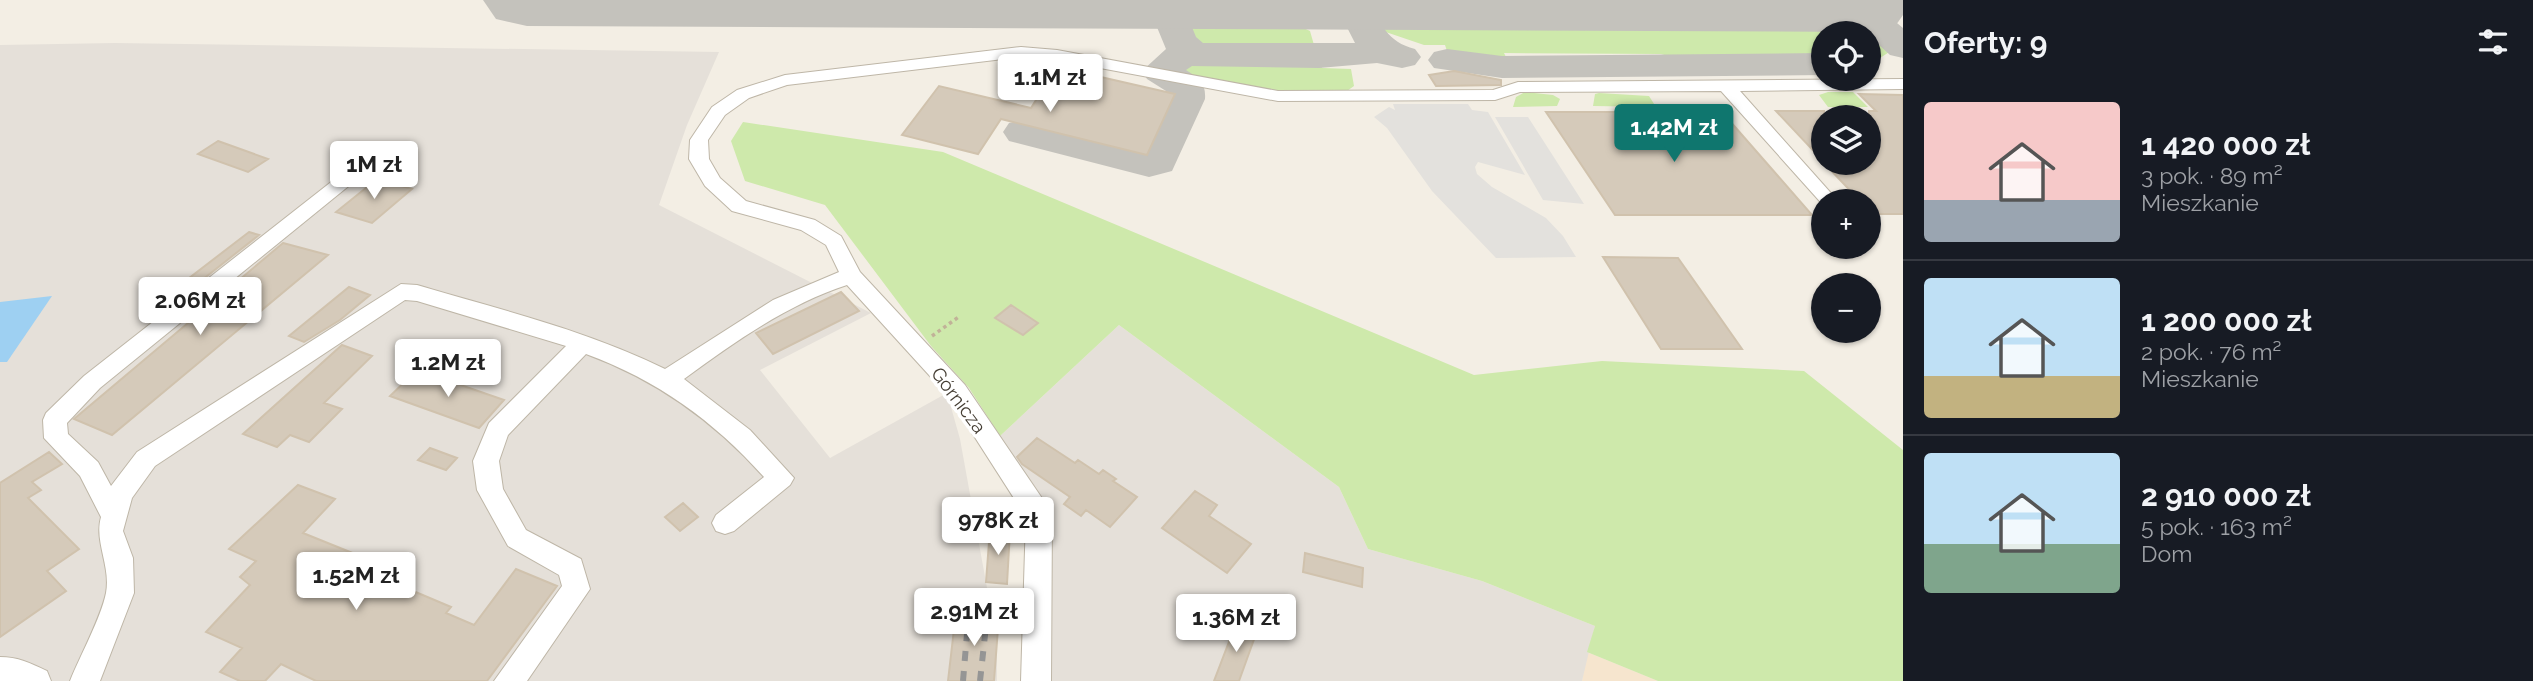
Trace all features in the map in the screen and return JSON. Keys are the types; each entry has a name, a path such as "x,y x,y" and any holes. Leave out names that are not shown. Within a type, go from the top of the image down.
{"lane":[{"name":"Górnicza","path":"1036,681 1039,515 957,391 851,276 834,241 824,232 739,206 712,182 698,150 703,131 727,104 758,88 785,80 1021,52 1057,55 1234,90 1289,96 1494,95 1518,87 1724,85"},
{"path":"1724,85 1903,84"},
{"path":"1724,85 1818,189"},
{"path":"114,517 89,469 56,438 55,419 92,382 384,150"},
{"path":"666,380 715,344 763,317 832,281 851,276"},
{"path":"85,681 120,593 119,558 110,531 120,494 146,459 401,292 417,293 623,358 666,380 719,419 780,478 725,523"},
{"path":"509,681 576,589 571,568 517,538 489,490 486,461 498,430 581,345"},
{"path":"0,671 16,671 36,681"}],"path":[{"path":"915,346 960,316"}],"shaded area":[{"path":"115,43 719,52 687,125 659,205 871,313 760,370 830,458 947,393 960,439 997,643 997,681 0,681 0,45"},
{"path":"1393,104 1468,104 1472,110 1488,112 1525,175 1478,162 1475,167 1477,174 1492,187 1546,218 1563,236 1576,257 1496,258 1432,191 1387,128 1374,117 1389,107 1395,110"},
{"path":"1495,117 1528,117 1584,204 1543,200"},
{"path":"1119,325 1339,487 1368,549 1482,581 1595,626 1582,681 1050,681 1048,511 1000,436"},
{"path":"1587,652 1658,681 1582,681"}],"green space":[{"path":"1293,23 1310,31 1316,52 1203,51 1192,44 1184,24"},
{"path":"1383,24 1811,24 1811,58 1681,60 1661,54 1504,53 1507,59 1482,58 1447,51 1445,45 1424,45 1374,28"},
{"path":"1881,36 1894,49 1881,57"},
{"path":"1189,60 1321,60 1322,68 1351,69 1354,86 1347,91 1277,91 1174,75 1178,65"},
{"path":"1525,92 1553,95 1560,99 1557,106 1513,107 1516,97"},
{"path":"1828,92 1853,92 1866,105 1826,105 1819,95"},
{"path":"1595,94 1649,96 1656,107 1593,106"},
{"path":"743,122 943,152 1474,375 1602,361 1804,371 1903,450 1903,681 1658,681 1587,652 1595,626 1482,581 1368,549 1339,487 1119,325 1000,436 969,388 931,346 825,205 745,181 731,141"}],"water":[{"path":"52,296 7,362 0,362 0,302"}],"building":[{"path":"1057,67 1175,94 1147,155 1001,119 978,154 902,135 939,86 1031,108"},
{"path":"1454,71 1501,80 1501,85 1436,86 1429,75"},
{"path":"1859,94 1903,95 1903,214 1881,214 1881,189 1849,189 1835,175 1881,175 1881,105 1870,105"},
{"path":"1776,111 1811,111 1811,148"},
{"path":"1546,112 1722,112 1811,214 1811,215 1615,215"},
{"path":"218,141 268,159 248,172 198,154"},
{"path":"377,179 412,189 372,223 336,212"},
{"path":"249,232 259,235 169,306 158,302"},
{"path":"283,243 328,255 112,435 74,419"},
{"path":"1603,257 1678,258 1742,349 1661,349"},
{"path":"349,287 370,295 340,320 304,342 289,336"},
{"path":"841,292 859,311 773,354 756,333"},
{"path":"1011,305 1038,323 1023,335 995,318"},
{"path":"342,345 372,356 324,403 342,409 309,442 290,435 277,447 243,434"},
{"path":"417,370 504,400 479,428 390,396"},
{"path":"1037,438 1075,463 1078,460 1099,474 1103,470 1116,479 1113,481 1137,497 1110,527 1086,510 1081,516 1064,504 1070,497 1022,464 1017,457"},
{"path":"430,448 457,458 446,470 418,460"},
{"path":"49,452 62,464 32,482 41,490 28,498 79,549 47,571 66,591 0,637 0,483"},
{"path":"298,485 335,499 303,533 407,575 399,585 451,607 446,613 474,625 516,569 557,586 487,681 316,681 281,664 265,681 240,681 220,672 242,648 206,632 250,585 240,577 256,561 229,549"},
{"path":"1195,491 1217,505 1209,516 1251,544 1227,573 1162,528"},
{"path":"683,503 698,517 680,531 665,517"},
{"path":"990,529 1010,531 1007,584 986,582"},
{"path":"1305,553 1363,568 1362,587 1303,572"},
{"path":"956,612 999,615 994,681 948,681"},
{"path":"1237,621 1257,631 1239,681 1214,681"}],"taxiway":[{"path":"1351,0 1375,45 1391,55 1402,57"},
{"path":"1848,0 1903,47"},
{"path":"1165,3 1179,42 1194,54"},
{"path":"1194,54 1319,57 1367,54 1373,50 1373,46"},
{"path":"1024,132 1149,164 1157,162 1185,99 1186,87 1161,71 1181,56 1194,54"},
{"path":"1447,60 1502,67 1811,64"}],"runway":[{"path":"527,0 1865,6"}],"railway":[{"path":"963,681 968,622"},
{"path":"980,681 986,626"}]}
